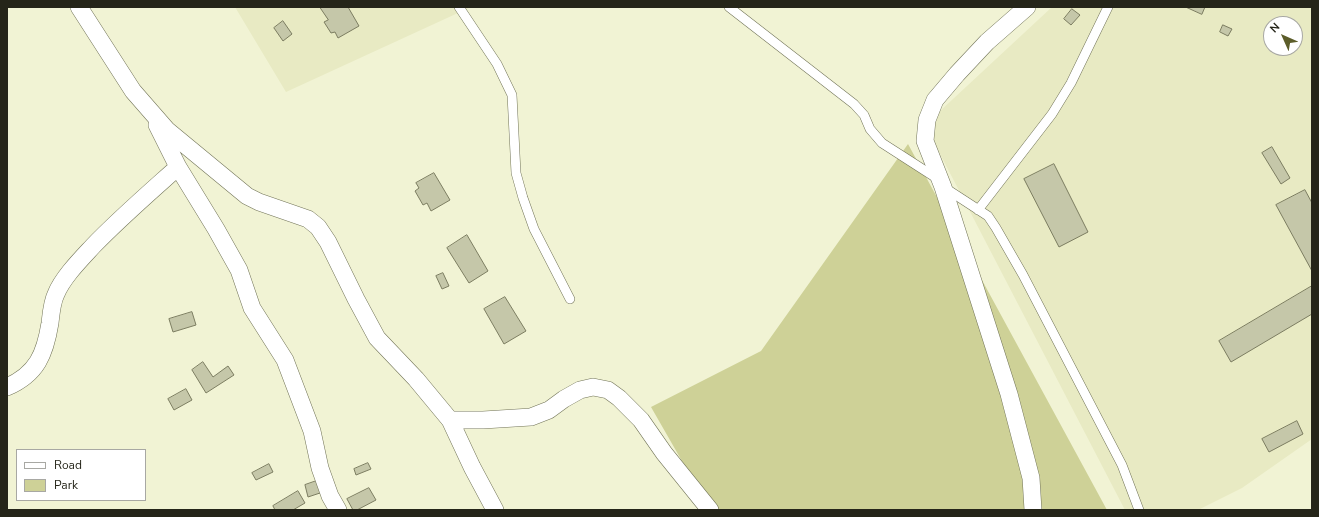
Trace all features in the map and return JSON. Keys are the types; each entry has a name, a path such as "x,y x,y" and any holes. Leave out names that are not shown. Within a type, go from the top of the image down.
{"street":[{"path":"79,7 133,91 167,130 247,196 259,202 308,219 318,227 328,242 377,338 416,379 450,420 472,467 495,510"},
{"path":"1027,7 987,42 935,100 927,120 925,141 941,184 1009,394 1031,478 1033,510"},
{"path":"150,111 178,167 239,270 252,308 285,360 312,432 320,468 330,496 338,510"},
{"path":"7,387 19,382 30,373 41,357 47,344 51,313 56,294 75,264 118,220 178,167"},
{"path":"450,420 483,420 531,417 549,410 580,390 593,387 608,390 620,398 641,420 664,453 710,510"}],"lane":[{"path":"460,7 497,64 512,95 516,173 534,229 570,299"},
{"path":"729,7 854,104 864,115 870,129 882,143 988,216 1023,275 1122,465 1139,510"},
{"path":"978,210 1052,114 1071,84 1108,7"}],"shaded area":[{"path":"235,7 471,7 286,92"},
{"path":"1052,7 1312,7 1312,439 1242,488 1198,510 1125,510 925,125"}],"green space":[{"path":"908,144 1107,510 710,510 651,407 761,351"}],"building":[{"path":"320,7 348,7 359,26 338,38 335,32 331,33 324,22 328,20"},
{"path":"1186,7 1205,7 1202,14"},
{"path":"1072,9 1080,15 1071,25 1064,19"},
{"path":"283,21 292,34 283,41 274,28"},
{"path":"1223,25 1232,29 1228,36 1220,32"},
{"path":"1272,147 1290,178 1281,184 1262,153"},
{"path":"1054,164 1088,232 1059,247 1024,179"},
{"path":"434,173 450,200 431,211 427,203 423,205 415,191 419,188 416,183"},
{"path":"1305,190 1312,203 1312,271 1276,205"},
{"path":"467,235 488,271 469,283 447,248"},
{"path":"443,273 449,286 442,289 436,276"},
{"path":"1312,286 1312,314 1231,362 1219,341"},
{"path":"505,297 526,331 504,344 484,309"},
{"path":"192,312 196,325 173,332 169,319"},
{"path":"203,362 213,377 228,366 234,375 206,393 192,370"},
{"path":"186,389 192,400 174,410 168,399"},
{"path":"1297,421 1303,434 1269,452 1262,439"},
{"path":"368,463 371,469 356,475 354,469"},
{"path":"269,464 273,472 256,480 252,473"},
{"path":"328,477 332,489 308,497 305,485"},
{"path":"369,488 376,500 357,510 353,510 347,499"},
{"path":"298,491 305,503 293,510 275,510 273,506"}]}
